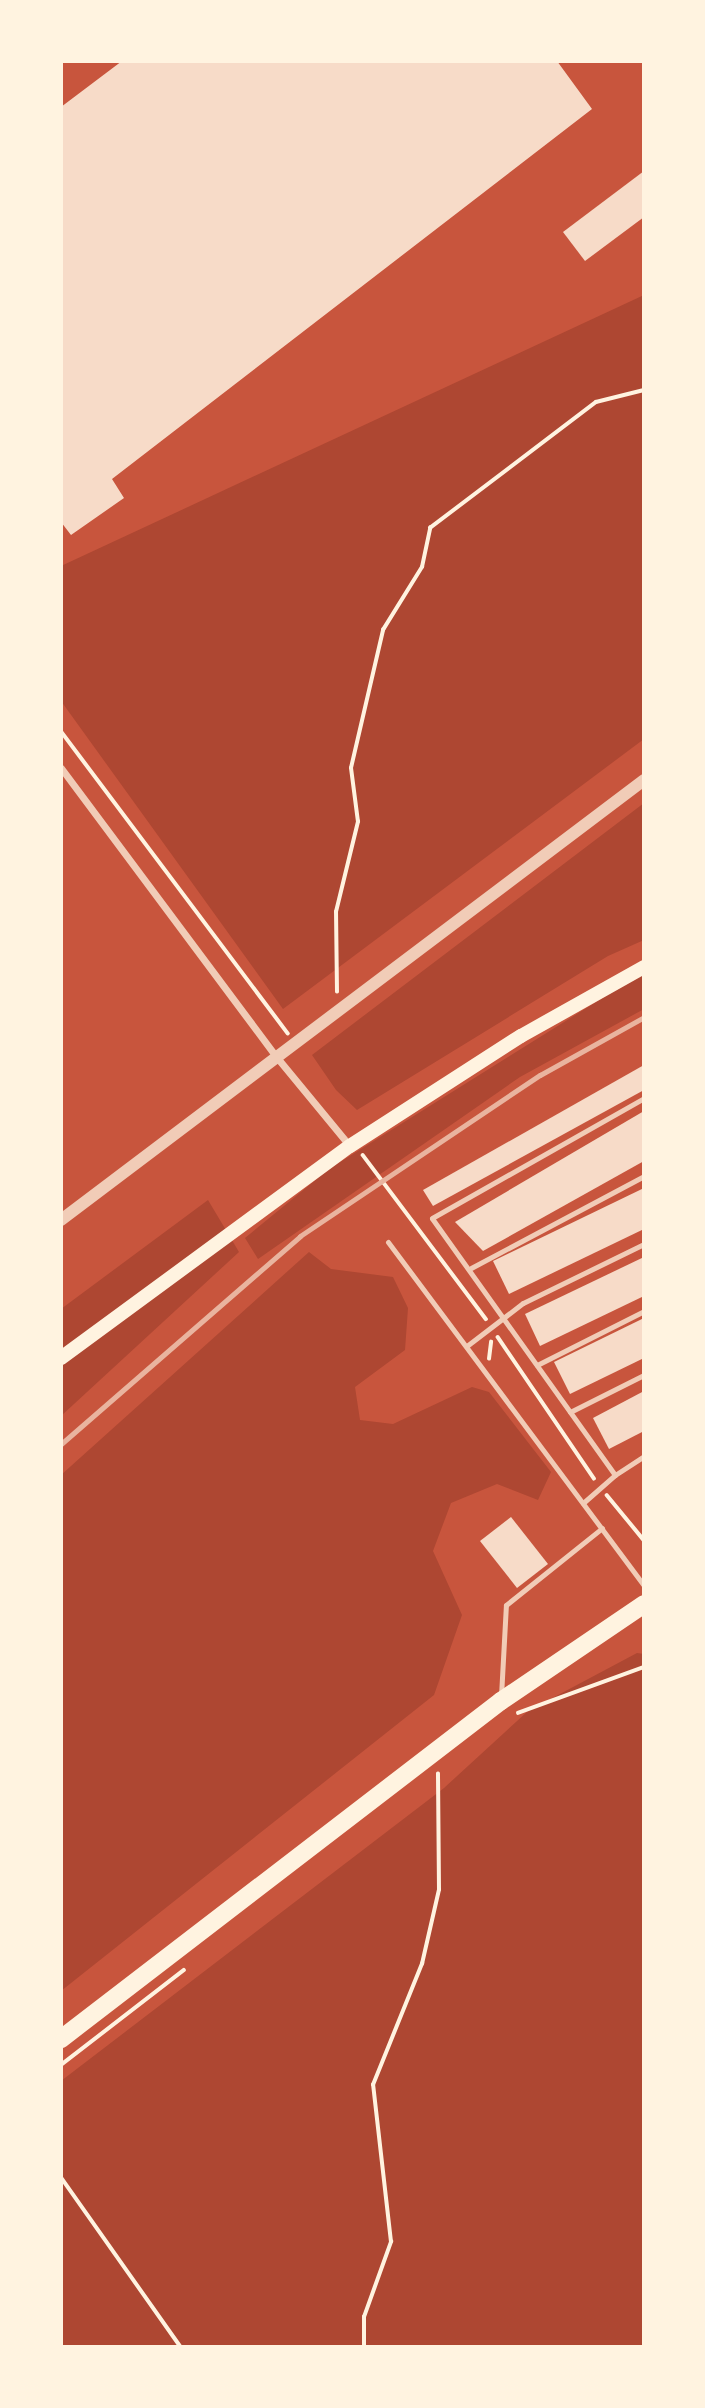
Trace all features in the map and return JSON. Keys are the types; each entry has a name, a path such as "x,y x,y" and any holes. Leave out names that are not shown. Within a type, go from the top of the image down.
{"main road":[{"path":"61,1358 350,1146 521,1036 644,967"},
{"path":"61,2039 501,1701 644,1604"}],"street":[{"path":"61,768 279,1060 350,1146"},
{"path":"61,1220 279,1060 644,780"}],"lane":[{"path":"615,1475 505,1321 471,1268 432,1218 644,1098"},
{"path":"471,1268 644,1176"},
{"path":"388,1242 468,1345 487,1376 644,1585"},
{"path":"468,1345 505,1321 523,1303 644,1244"},
{"path":"537,1365 644,1311"},
{"path":"570,1412 644,1375"},
{"path":"583,1503 615,1475 644,1456"},
{"path":"501,1701 506,1605 602,1528"}],"path":[{"path":"337,1015 336,912 358,822 351,768 383,630 422,567 430,528 596,402 644,390"},
{"path":"61,731 297,1046"},
{"path":"350,1146 370,1159 493,1329 601,1487 644,1540"},
{"path":"487,1376 493,1329"},
{"path":"514,1715 644,1667"},
{"path":"427,1783 449,1766"},
{"path":"364,2347 364,2317 391,2242 373,2085 422,1964 439,1890 438,1774"},
{"path":"61,2065 194,1962"},
{"path":"61,2177 181,2347"}],"shaded area":[{"path":"644,295 644,739 283,1009 61,701 61,566"},
{"path":"644,803 644,940 608,956 357,1110 336,1090 312,1055"},
{"path":"644,972 644,1009 520,1077 258,1259 245,1238 329,1169"},
{"path":"208,1200 239,1252 61,1416 61,1309"},
{"path":"309,1252 331,1269 393,1277 408,1308 405,1350 355,1387 360,1420 393,1424 472,1387 489,1392 551,1472 538,1500 497,1484 451,1503 433,1551 462,1615 434,1695 61,1991 61,1475"},
{"path":"637,1653 644,1654 644,2347 61,2347 61,2081 444,1788 528,1711"}],"building":[{"path":"122,61 557,61 592,109 112,479 124,498 71,535 61,522 61,107"},
{"path":"644,171 644,217 585,261 563,232"},
{"path":"644,1065 644,1090 433,1206 423,1190"},
{"path":"644,1111 644,1161 483,1251 455,1222"},
{"path":"644,1188 644,1229 509,1294 493,1261"},
{"path":"644,1257 644,1296 540,1346 525,1314"},
{"path":"644,1318 644,1358 570,1394 554,1362"},
{"path":"644,1391 644,1431 609,1449 593,1418"},
{"path":"511,1517 548,1564 517,1588 480,1541"}],"railway":[{"path":"61,1444 300,1236 540,1075 644,1017"}]}
